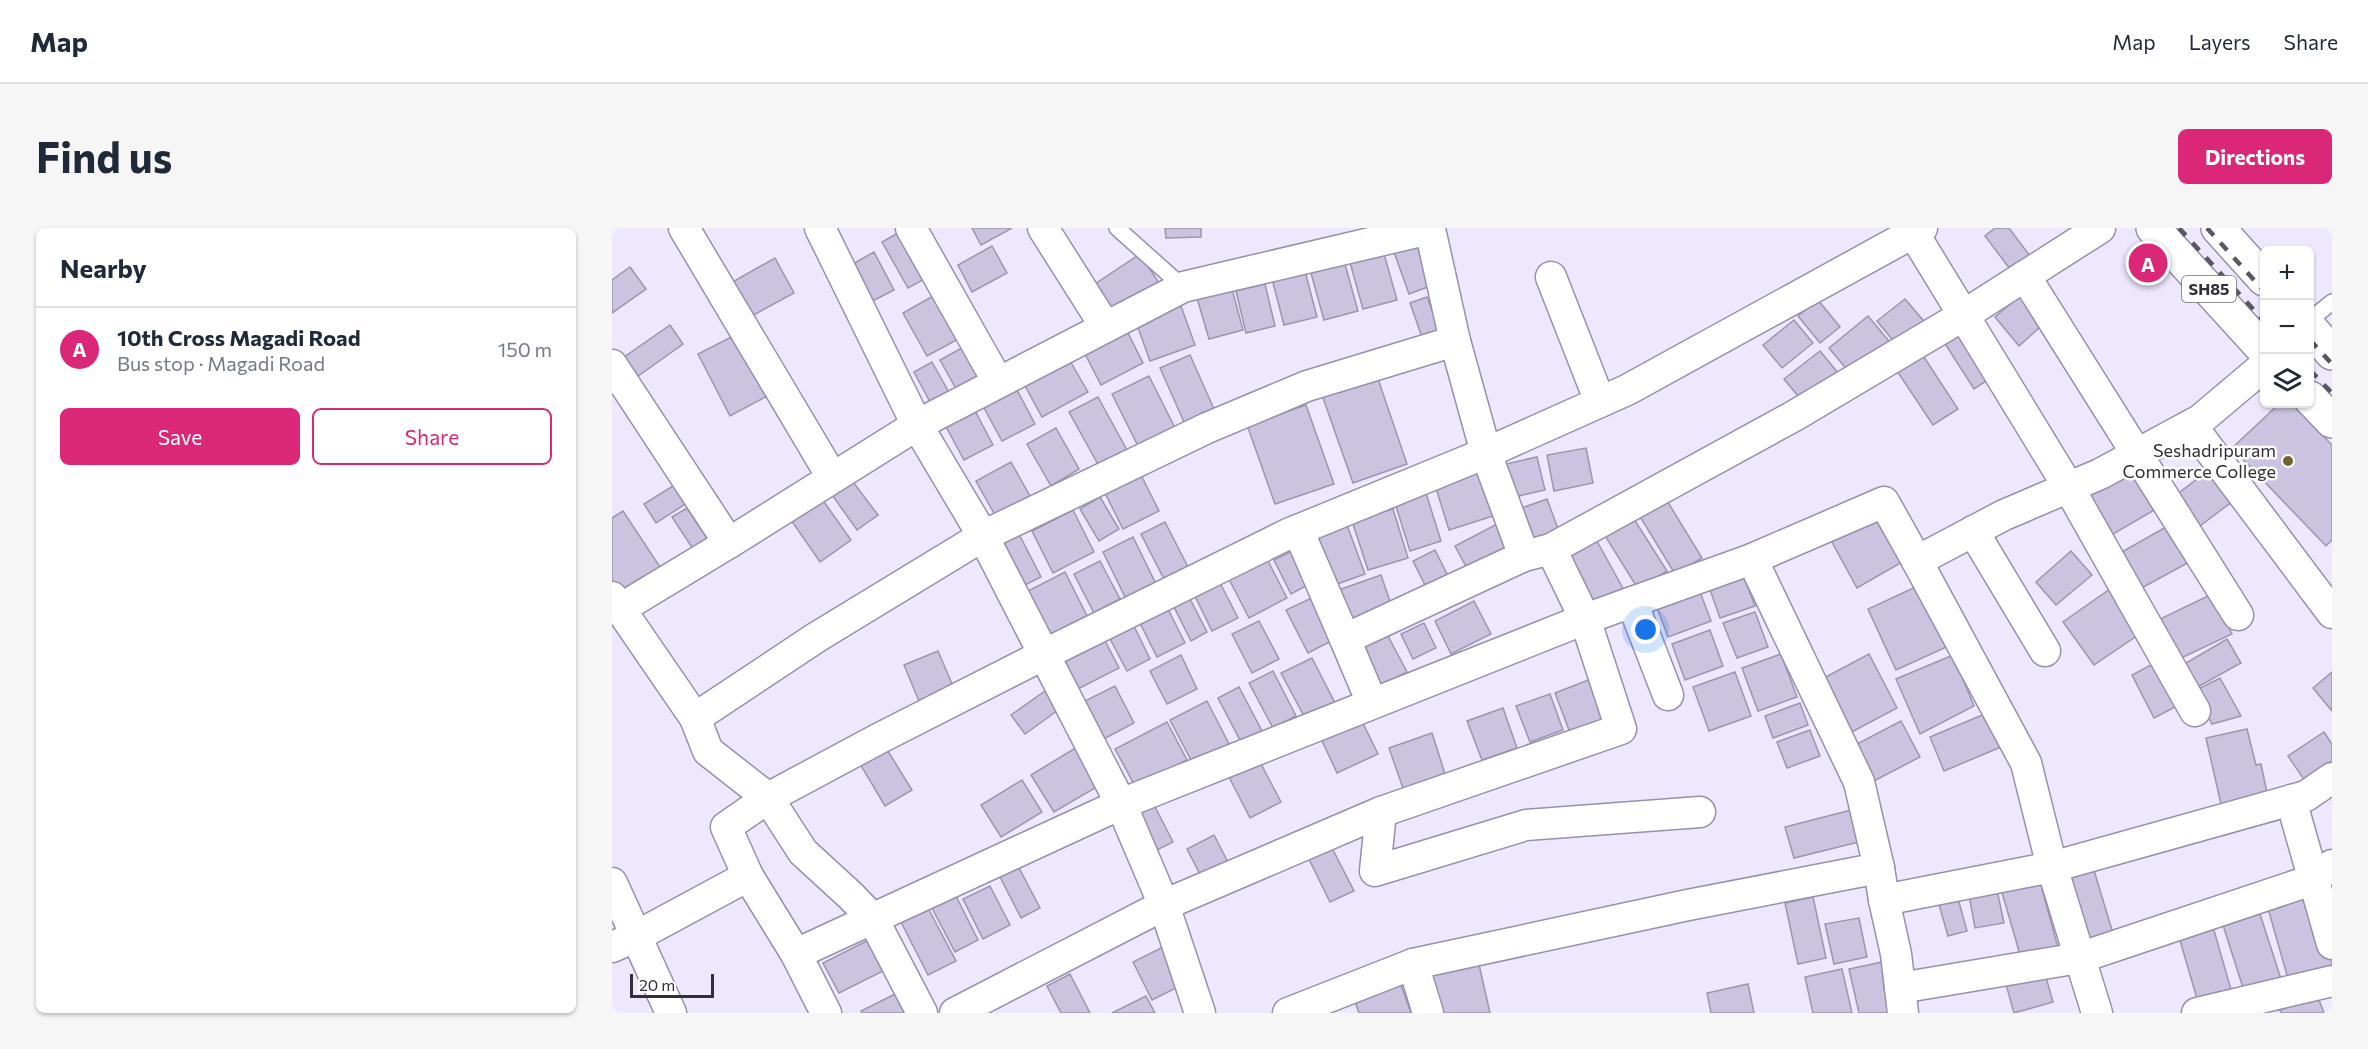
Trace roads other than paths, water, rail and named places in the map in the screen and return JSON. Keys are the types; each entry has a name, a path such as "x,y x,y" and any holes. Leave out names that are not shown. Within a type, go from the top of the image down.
{"main road":[{"name":"SH85","path":"2153,228 2260,345"},
{"name":"SH85","path":"2218,228 2260,274"},
{"path":"2314,333 2332,353"},
{"path":"2314,402 2332,421"}],"street":[{"path":"684,228 832,477"},
{"path":"820,228 916,426 983,536 1121,804 1164,905 1200,1013"},
{"path":"911,228 998,382"},
{"path":"1043,228 1104,326"},
{"path":"1345,639 1537,552 1794,416 1964,315 2100,228"},
{"path":"922,1013 873,919 803,852 768,798 708,751 695,717 616,603 729,543 916,426 1183,286 1416,230 1430,229 1455,341 1486,453 1537,552 1585,619 1621,729 1381,812 1164,905 955,1013"},
{"path":"826,1013 796,954 748,876 726,826 768,798 1043,655 1298,530 1486,453 1627,390 1918,231 1964,315 2068,488 2195,711"},
{"path":"2025,276 2238,615"},
{"path":"1551,278 1600,402"},
{"path":"695,717 817,637 983,536 1217,424 1307,386 1455,341"},
{"path":"612,365 729,543"},
{"path":"1917,561 2004,515 2068,488 2200,420 2260,370"},
{"path":"2191,425 2332,613"},
{"path":"796,954 1121,804 1585,619 1752,559 1884,502 2026,763 2052,867 2097,1013"},
{"path":"1298,530 1372,703"},
{"path":"1973,531 2045,651"},
{"path":"1752,559 1859,782 1896,954 1902,1001 2079,958 2322,872"},
{"path":"1632,602 1668,695"},
{"path":"1884,900 2052,867 2306,796 2332,778"},
{"path":"2291,800 2322,872 2331,936"},
{"path":"1381,812 1375,871 1526,825 1700,812"},
{"path":"1288,1013 1332,1005 1413,964 1688,905 1879,868"},
{"path":"623,942 748,876"},
{"path":"612,883 623,942 671,1013"},
{"path":"1413,964 1428,1013"},
{"path":"2197,1013 2332,981"}],"lane":[{"path":"1117,228 1183,286"},
{"path":"2314,317 2332,302"}],"railway":[{"path":"2179,228 2260,317"},
{"path":"2207,228 2260,287"},
{"path":"2314,344 2332,364"},
{"path":"2314,374 2332,393"}],"place":[{"name":"10th Cross Magadi Road","path":"2148,263"},
{"name":"Seshadripuram Commerce College","path":"2288,461"}]}
